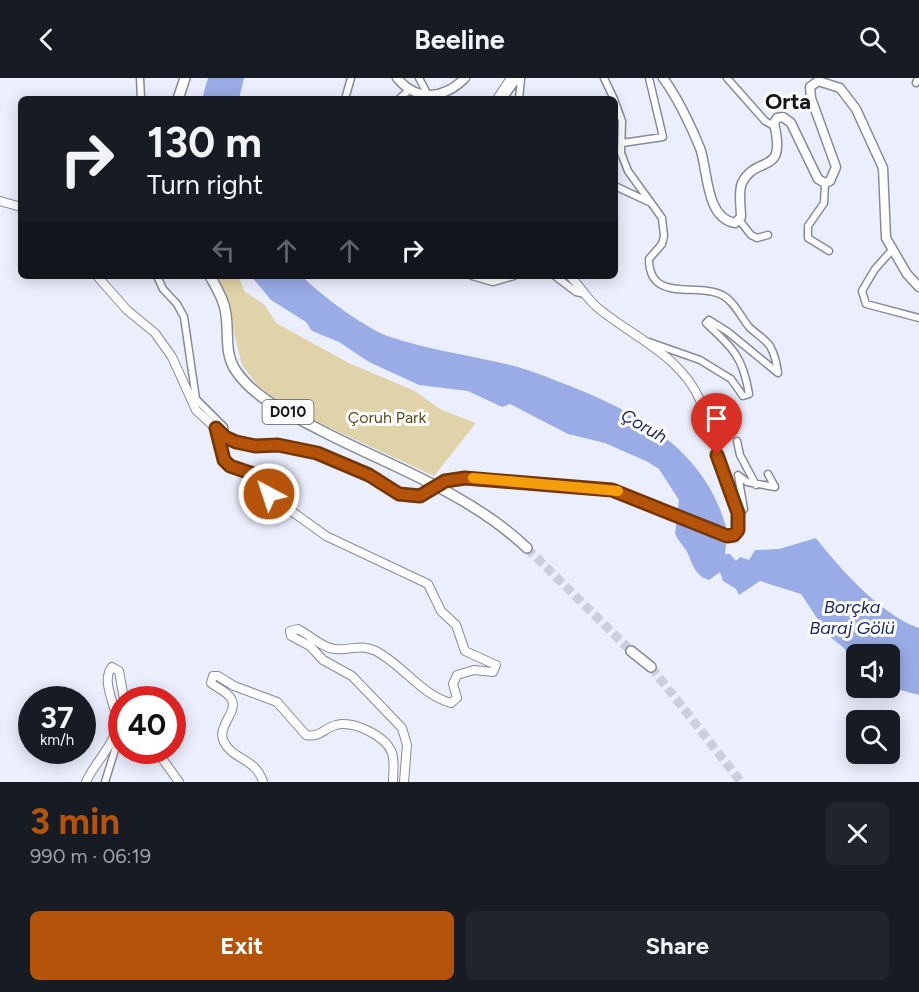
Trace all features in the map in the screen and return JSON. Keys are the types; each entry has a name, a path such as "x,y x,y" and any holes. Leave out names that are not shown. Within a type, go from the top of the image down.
{"main road":[{"path":"179,96 185,78"},
{"path":"397,78 409,90 435,96 449,92 465,78"},
{"path":"665,78 700,149 708,188 719,211 727,221 740,221 743,181 777,152 779,143 774,126 775,120 780,117 789,120 812,170 825,183 833,178 836,167 811,98 810,87 818,79 845,92 856,109 881,163 885,187 885,232 892,250 919,287"},
{"name":"D010","path":"211,279 226,311 230,360 239,375 252,388 276,406 311,425 437,486 492,520 527,548"},
{"path":"631,651 651,667"}],"street":[{"path":"140,78 141,96"},
{"path":"346,96 351,78"},
{"path":"419,78 435,96"},
{"path":"499,96 511,78"},
{"path":"604,78 612,96"},
{"path":"622,143 663,137 649,78"},
{"path":"727,78 765,121 774,126"},
{"path":"505,96 515,82 521,79 519,96"},
{"path":"402,96 409,90"},
{"path":"618,110 622,121 621,153 628,171 662,219 664,236 662,244 649,259 649,269 653,278 662,286 720,294 729,300 750,327 770,346 778,373 728,332 709,320 706,323 730,345 745,367 749,394 743,396 731,379 700,360 646,341"},
{"path":"825,183 824,203 808,226 808,238 829,251"},
{"path":"618,187 652,203"},
{"path":"0,201 18,206"},
{"path":"740,221 750,235 757,238 768,235"},
{"path":"892,250 875,269 862,291 866,304 919,318"},
{"path":"100,279 127,310 155,333 172,357 189,401 225,437 248,445 278,445 317,453 369,475 399,494 420,496 451,479 465,478 594,487 621,492 727,536 734,535 738,530 738,513 696,390 672,362 600,309 573,279"},
{"path":"158,279 184,317 196,399 225,427 225,437"},
{"path":"482,279 493,282 504,279"},
{"path":"559,279 576,292 586,294"},
{"path":"216,428 219,446 230,466 262,477 272,497 337,543 428,584 441,610 456,625 465,651 496,665 493,672 474,670 457,675 453,684 457,698 451,703 423,690 405,671 373,650 357,646 334,649 298,629 290,631 291,636 310,646 323,660 352,676 402,728 407,745 404,782"},
{"path":"737,441 740,455 756,484"},
{"path":"738,513 744,509 738,475 756,484 776,487 768,474"},
{"path":"110,686 109,671 112,667 119,671 122,686"},
{"path":"262,782 255,766 228,747 222,739 222,728 232,711 232,702 228,694 212,683 213,676 218,676 234,686 277,702 306,735 318,735 331,727 348,724 382,740 392,754 393,782"},
{"path":"86,782 108,744"},
{"path":"105,782 110,764"},
{"path":"166,764 179,782"}],"green space":[{"name":"Çoruh Park","path":"217,279 240,279 244,291 265,305 276,323 349,363 415,391 440,409 476,423 434,476 285,407 258,386 242,365 225,296"}],"water":[{"path":"208,78 244,78 240,96 203,96"},
{"name":"Borçka Baraj Gölü","path":"254,279 305,279 342,309 377,332 418,345 526,369 596,397 644,422 686,456 702,477 716,500 726,527 721,530 712,527 707,535 726,544 725,554 730,554 736,561 740,557 749,560 755,550 779,549 816,538 862,590 890,613 919,628 919,695 900,690 900,644 846,644 846,651 829,636 801,594 760,581 739,595 736,589 723,581 720,572 709,580 700,575 675,534 679,500 659,469 648,462 605,443 568,434 510,404 502,407 468,391 419,385 369,362 339,342 312,331 306,322 271,300"}],"tunnel":[{"path":"527,548 631,651"},
{"path":"651,667 741,782"}],"slow traffic":[{"path":"473,478 573,485 618,491"}],"district":[{"name":"Orta","path":"788,101"}],"route":[{"path":"269,494 262,477 230,466 224,460 216,428 225,437 236,442 255,446 278,445 317,453 369,475 399,494 420,496 445,481 465,478 594,487 621,492 727,536 734,535 739,526 738,513 717,455"}],"water label":[{"name":"Çoruh","path":"644,426"}]}
